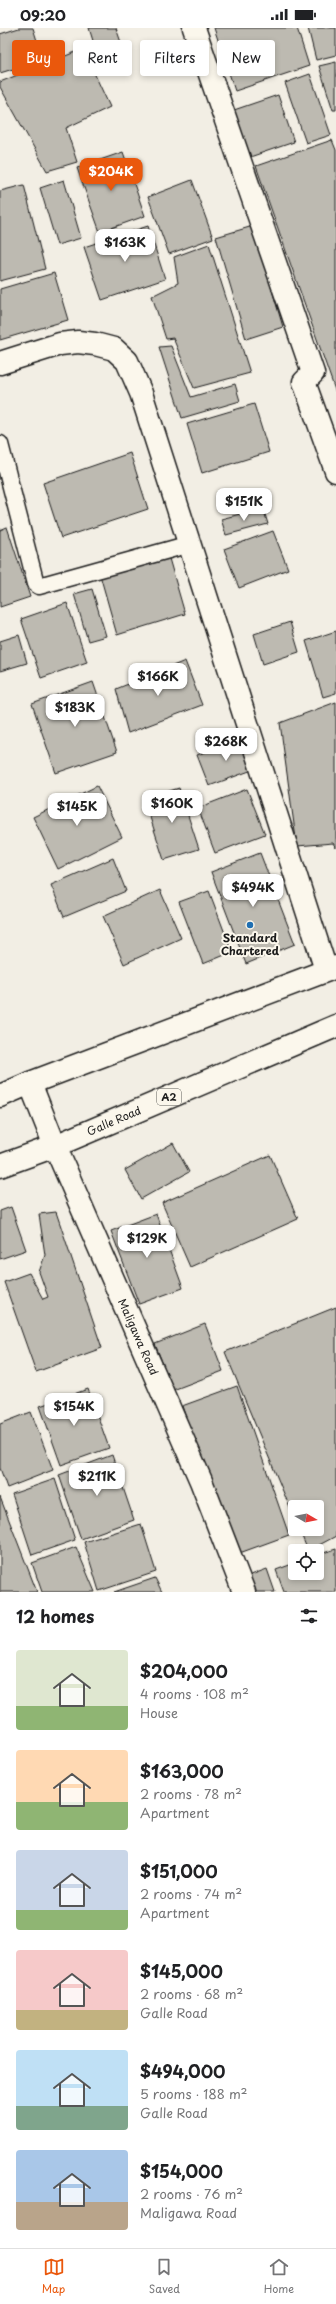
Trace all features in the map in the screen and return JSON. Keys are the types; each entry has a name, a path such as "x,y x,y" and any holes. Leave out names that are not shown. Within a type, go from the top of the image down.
{"main road":[{"path":"194,28 313,373 304,382 336,471"},
{"path":"0,363 60,344 72,343 95,344 114,349 127,361 141,393 331,969 30,1082 0,1096"},
{"name":"Galle Road","path":"0,1166 55,1146 336,1026"},
{"name":"Maligawa Road","path":"30,1082 55,1146 201,1480 244,1592"}],"lane":[{"path":"0,444 36,584 39,586 190,544"}],"building":[{"path":"19,28 33,28 37,40 12,40 12,69 0,73 0,34"},
{"path":"89,28 116,28 120,40 93,40"},
{"path":"214,28 297,28 309,66 235,91 230,76 275,76 275,40 218,40"},
{"path":"308,28 336,28 336,55 316,60"},
{"path":"73,53 73,76 96,76 110,107 66,128 77,162 47,171 0,87 0,82 15,76 65,76 65,56"},
{"path":"336,62 336,110 333,110 319,66"},
{"path":"310,74 331,135 306,143 285,83"},
{"path":"278,95 294,142 250,157 234,110"},
{"path":"332,140 336,150 336,393 256,166"},
{"path":"123,152 145,216 100,232 77,168"},
{"path":"64,180 81,238 57,245 40,188"},
{"path":"192,180 213,238 169,254 148,197"},
{"path":"24,185 45,269 0,281 0,191"},
{"path":"148,226 165,279 102,300 84,247"},
{"path":"253,226 283,327 246,339 216,237"},
{"path":"209,244 250,373 194,388 173,338 166,339 152,296 178,283 174,257"},
{"path":"54,273 68,320 0,340 0,289"},
{"path":"171,346 191,397 235,384 240,401 182,418 159,347"},
{"path":"254,404 269,452 202,473 187,424"},
{"path":"130,453 148,509 61,538 43,483"},
{"path":"263,508 268,524 226,535 221,519"},
{"path":"7,527 30,597 0,607 0,530"},
{"path":"273,531 288,569 239,588 224,549"},
{"path":"168,555 185,614 117,635 100,575"},
{"path":"92,589 106,636 88,641 74,594"},
{"path":"67,603 87,662 41,678 21,619"},
{"path":"290,622 299,652 263,664 254,634"},
{"path":"336,631 336,693 323,697 306,641"},
{"path":"19,635 27,663 0,671 0,641"},
{"path":"185,661 202,705 128,733 116,689"},
{"path":"93,682 117,752 56,773 32,704"},
{"path":"336,702 336,848 333,843 297,846 280,723"},
{"path":"244,737 255,769 209,786 197,755"},
{"path":"97,786 122,837 58,869 33,817"},
{"path":"179,788 199,849 164,860 144,799"},
{"path":"247,789 265,834 215,853 198,808"},
{"path":"260,853 295,944 246,964 211,872"},
{"path":"113,858 126,891 64,917 51,885"},
{"path":"160,890 181,938 124,964 103,916"},
{"path":"209,891 232,952 203,964 179,902"},
{"path":"173,1143 189,1172 141,1199 125,1170"},
{"path":"270,1155 298,1219 190,1267 162,1203"},
{"path":"11,1207 26,1250 0,1259 0,1211"},
{"path":"56,1212 102,1348 36,1372 4,1282 29,1273 43,1299 48,1297 39,1272 45,1255 39,1214"},
{"path":"156,1214 183,1288 139,1304 111,1231"},
{"path":"336,1307 336,1536 321,1544 305,1544 302,1536 324,1536 324,1500 288,1500 288,1503 225,1352"},
{"path":"205,1324 223,1371 173,1390 155,1344"},
{"path":"237,1386 288,1535 234,1555 182,1406"},
{"path":"88,1389 109,1448 61,1465 40,1406"},
{"path":"31,1412 53,1470 7,1488 0,1468 0,1424"},
{"path":"112,1455 134,1520 81,1539 59,1475"},
{"path":"55,1479 75,1540 32,1555 12,1494"},
{"path":"0,1497 37,1592 0,1592"},
{"path":"141,1524 156,1572 99,1591 84,1542"},
{"path":"76,1547 95,1592 42,1592 32,1563"},
{"path":"336,1549 336,1592 284,1592 276,1570 288,1566 288,1580 324,1580 324,1553"},
{"path":"267,1569 275,1592 248,1592 243,1578"},
{"path":"155,1578 162,1592 114,1592"}],"place":[{"name":"Standard Chartered","path":"250,925"}]}
